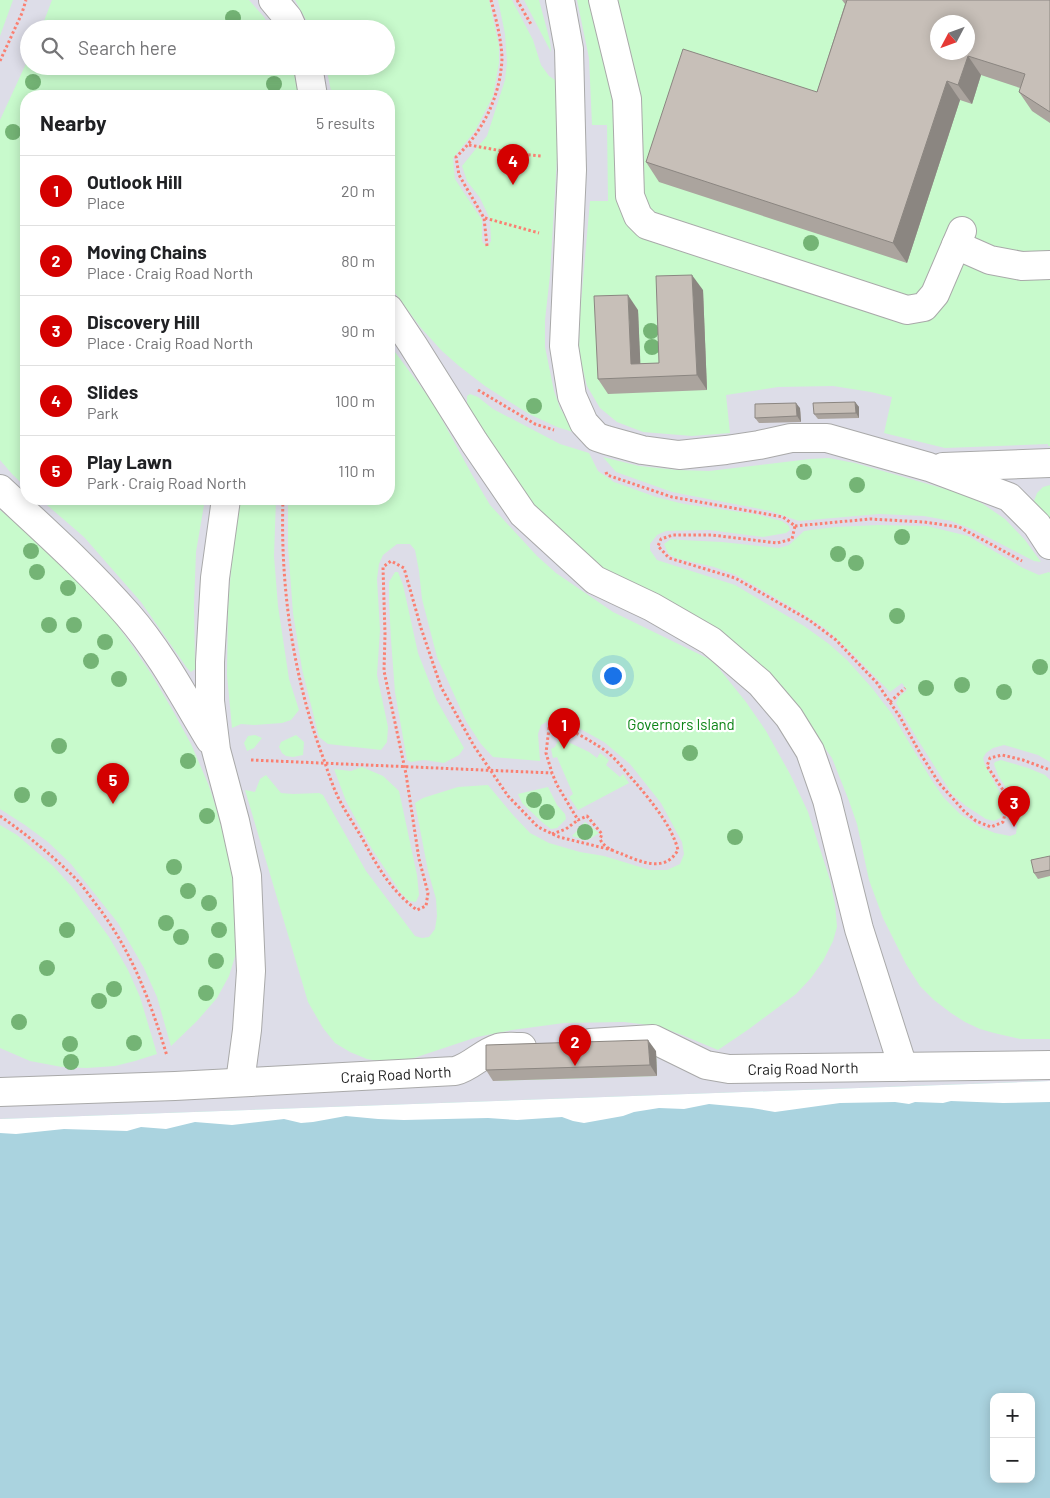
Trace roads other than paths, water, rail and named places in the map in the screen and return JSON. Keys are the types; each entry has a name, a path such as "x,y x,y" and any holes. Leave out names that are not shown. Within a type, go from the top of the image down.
{"street":[{"path":"273,0 289,20"},
{"path":"560,0 569,49 572,170 564,346 572,396 592,438 642,450 679,455 726,450 791,438 828,438 929,467 1009,497 1037,525 1050,545"},
{"path":"603,0 627,99 630,196 638,216 647,225 906,310 924,307 935,294 959,238 990,260 1022,266 1050,265"},
{"path":"310,75 312,90"},
{"path":"395,319 474,442 523,514 595,580 652,607 711,641 760,682 789,717 810,751 828,800 859,929 903,1067"},
{"path":"929,467 1050,463"},
{"path":"0,490 86,570 129,616 163,662 217,754"},
{"path":"225,505 215,578 210,662 210,701 217,754 237,830 248,885 251,971 247,1030 240,1082"},
{"name":"Craig Road North","path":"0,1092 175,1086 455,1072 499,1048 653,1039 706,1065 729,1068 1050,1065"}],"water":[{"path":"1050,1081 1050,1498 0,1498 0,1119"}],"place":[{"name":"Slides","path":"513,185"},
{"name":"Outlook Hill","path":"564,749"},
{"name":"Play Lawn","path":"113,804"},
{"name":"Discovery Hill","path":"1014,827"},
{"name":"Moving Chains","path":"575,1066"}],"park label":[{"name":"Governors Island","path":"681,724"}]}
